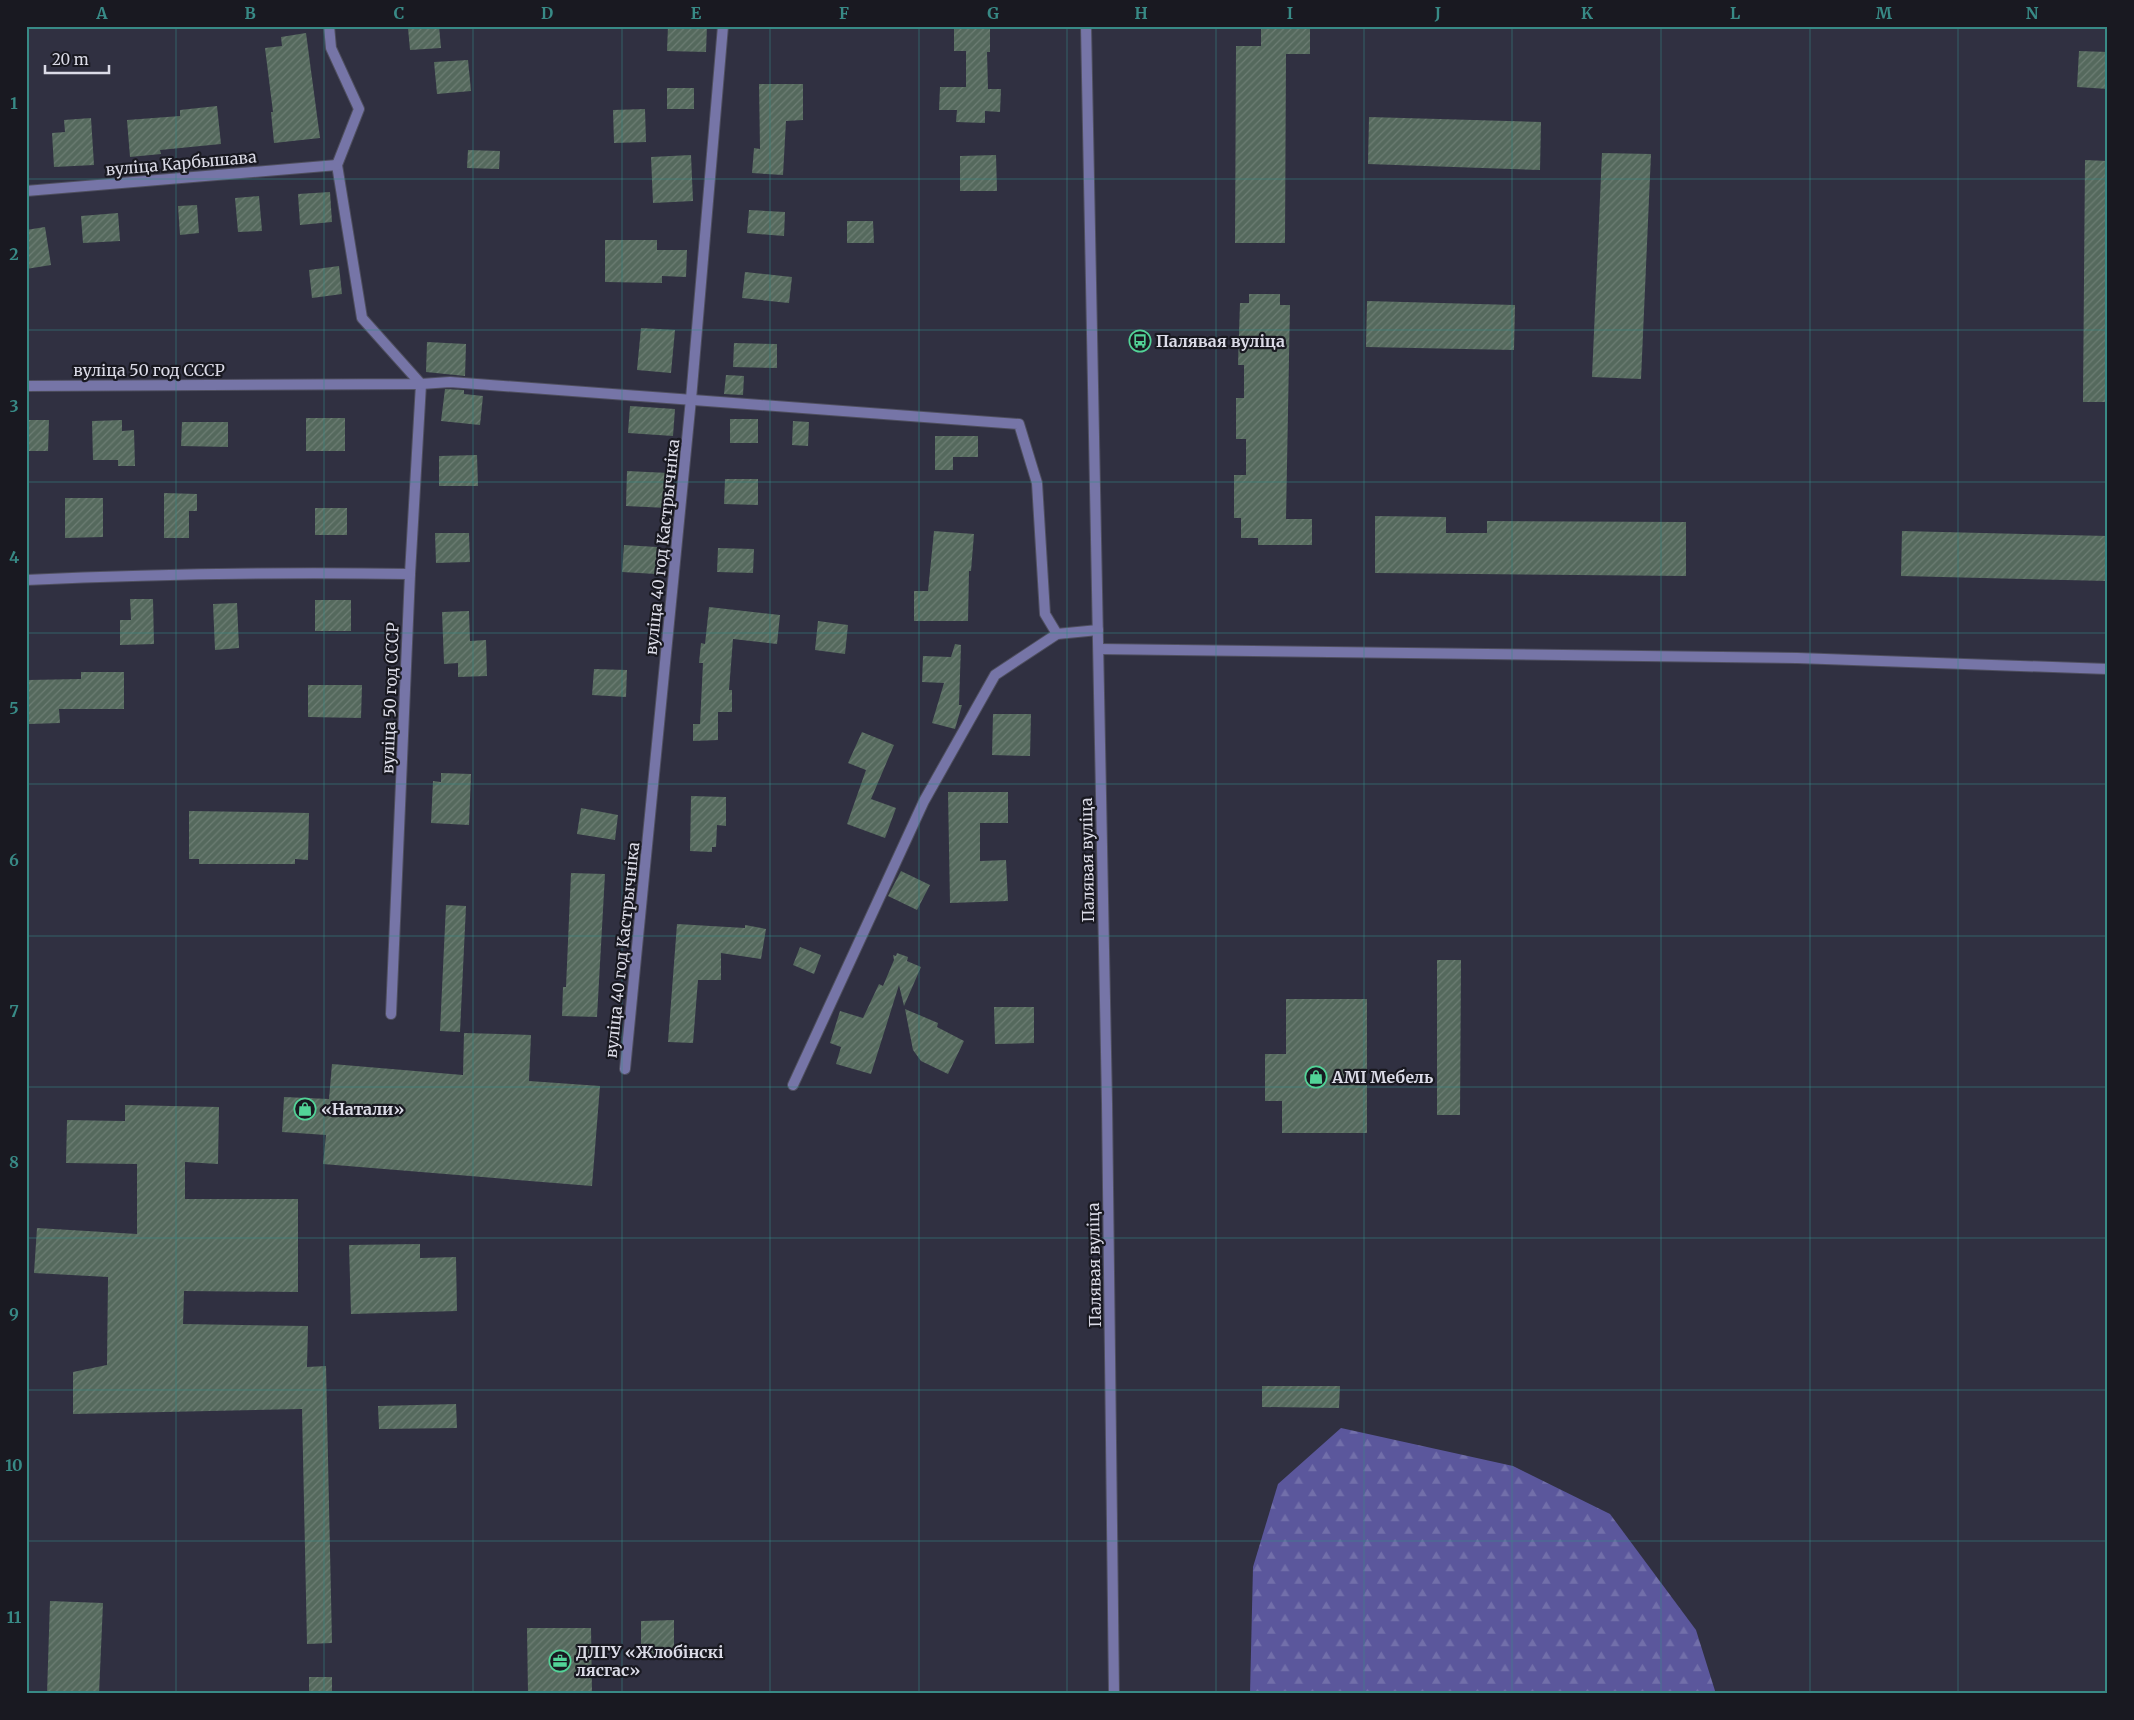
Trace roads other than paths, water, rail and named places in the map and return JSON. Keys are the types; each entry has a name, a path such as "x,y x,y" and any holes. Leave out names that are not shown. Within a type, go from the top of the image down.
{"street":[{"path":"329,26 331,48 359,109 338,165 362,318 421,384 450,382 1019,424 1037,483 1045,614 1057,634"},
{"name":"вуліца 40 год Кастрычніка","path":"625,1069 691,399 723,26"},
{"name":"Палявая вуліца","path":"1086,26 1107,1103 1114,1694"},
{"name":"вуліца Карбышава","path":"26,191 338,165"},
{"name":"вуліца 50 год СССР","path":"26,386 421,384 410,574 391,1014"},
{"path":"26,580 146,575 410,574"},
{"path":"793,1085 924,801 995,675 1057,634 1098,630"},
{"path":"1098,649 1797,658 2108,668"}],"place":[{"name":"Палявая вуліца","path":"1140,341"},
{"name":"AMI Мебель","path":"1316,1077"},
{"name":"«Натали»","path":"305,1109"},
{"name":"ДЛГУ «Жлобінскі лясгас»","path":"560,1661"}]}
